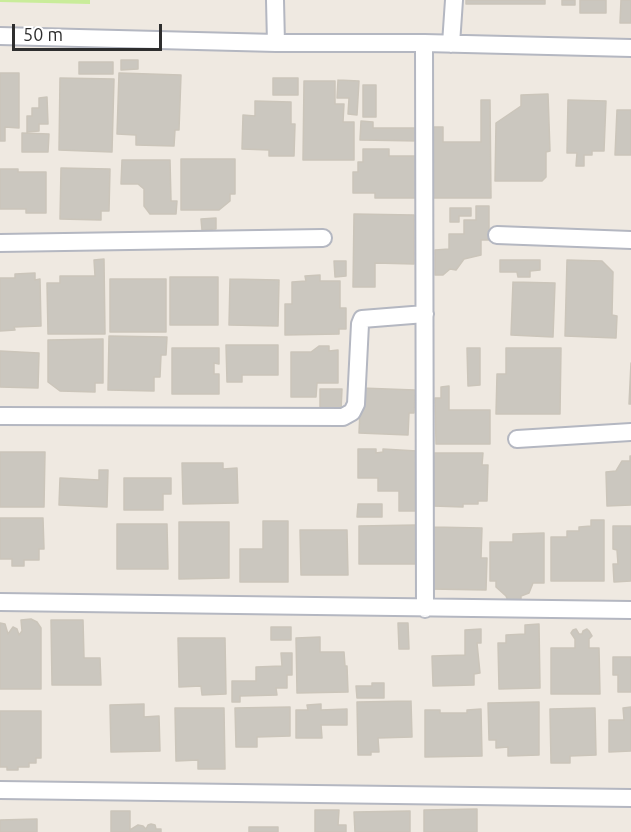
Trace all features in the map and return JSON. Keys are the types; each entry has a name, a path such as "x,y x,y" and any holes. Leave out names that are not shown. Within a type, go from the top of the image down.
{"street":[{"path":"275,0 276,43"},
{"path":"451,44 454,0"},
{"path":"0,36 631,48"},
{"path":"424,43 425,609"},
{"path":"497,235 631,240"},
{"path":"0,243 323,238"},
{"path":"0,416 343,417 352,412 356,404 362,319 425,314"},
{"path":"517,439 631,432"},
{"path":"0,602 631,610"},
{"path":"0,790 631,798"}],"green space":[{"path":"0,0 90,0 90,4 0,2"}],"building":[{"path":"466,0 545,0 545,4 466,4"},
{"path":"562,0 575,0 575,5 562,5"},
{"path":"580,0 606,0 606,13 580,13"},
{"path":"621,0 631,0 631,23 620,23"},
{"path":"121,60 138,60 138,69 121,70"},
{"path":"79,62 113,62 113,74 79,74"},
{"path":"0,73 19,73 19,128 5,127 5,141 0,141"},
{"path":"119,73 181,75 179,130 175,130 174,146 136,145 136,135 117,134"},
{"path":"60,78 114,79 112,152 59,150"},
{"path":"273,78 298,78 298,95 273,95"},
{"path":"338,80 359,81 357,115 348,114 349,98 337,98"},
{"path":"304,81 335,81 335,104 344,104 343,122 354,122 354,160 303,160"},
{"path":"363,85 376,85 376,117 363,117"},
{"path":"548,94 550,151 546,152 546,177 542,181 495,181 496,123 521,106 521,95"},
{"path":"47,97 48,124 39,124 39,131 27,132 27,116 32,116 32,108 39,108 39,98"},
{"path":"481,100 490,100 491,198 431,198 431,127 443,127 443,142 481,142"},
{"path":"568,100 606,101 604,151 592,151 592,155 584,155 584,166 576,166 577,153 567,153"},
{"path":"255,101 291,102 291,124 295,124 294,156 269,156 269,150 242,149 243,115 255,116"},
{"path":"617,110 631,110 631,155 615,155"},
{"path":"361,121 373,122 373,128 420,128 419,141 360,140"},
{"path":"22,133 49,134 48,152 22,152"},
{"path":"363,149 389,149 389,156 418,156 418,198 375,198 375,193 353,193 353,172 358,172 358,162 363,162"},
{"path":"181,159 235,159 235,194 230,194 230,201 219,210 181,210"},
{"path":"122,160 170,160 171,201 177,201 176,214 150,214 144,206 144,189 138,184 121,184"},
{"path":"61,168 110,169 109,211 101,211 101,220 60,219"},
{"path":"0,169 18,169 18,172 46,172 46,213 26,213 26,209 0,209"},
{"path":"476,206 489,206 489,240 481,240 481,255 464,259 456,270 450,269 443,275 435,275 435,250 449,249 449,234 464,234 464,220 476,220"},
{"path":"450,208 471,208 471,216 459,216 459,222 450,222"},
{"path":"354,214 414,215 414,264 375,263 375,287 353,287"},
{"path":"216,218 216,229 202,230 201,219"},
{"path":"104,259 105,334 48,334 47,283 60,283 60,276 95,276 94,260"},
{"path":"500,260 540,260 540,270 530,271 530,277 518,277 517,272 500,272"},
{"path":"567,260 602,261 613,272 612,315 617,316 616,338 565,336"},
{"path":"334,261 346,261 346,276 335,277"},
{"path":"35,273 35,280 40,279 41,326 14,327 15,330 0,331 0,278 15,278 15,274"},
{"path":"320,275 320,281 340,281 340,308 346,308 346,329 339,329 339,334 285,335 285,304 292,304 292,282 306,281 305,276"},
{"path":"170,277 218,277 218,325 170,325"},
{"path":"110,279 166,279 166,332 110,332"},
{"path":"230,279 279,280 278,326 229,325"},
{"path":"513,282 555,283 553,337 511,335"},
{"path":"109,336 167,337 166,355 161,355 160,377 154,377 154,391 108,390"},
{"path":"103,339 103,383 95,383 95,392 60,391 48,382 48,340"},
{"path":"226,345 278,345 278,375 242,375 242,382 227,382"},
{"path":"319,346 329,346 329,351 338,350 338,383 317,383 316,397 291,397 291,352 311,352"},
{"path":"172,348 219,348 219,364 214,363 214,374 219,374 219,394 172,394"},
{"path":"467,348 480,348 480,385 468,386"},
{"path":"506,348 561,348 560,414 496,414 497,374 506,374"},
{"path":"0,351 39,353 38,388 0,387"},
{"path":"631,363 631,404 629,404"},
{"path":"449,386 449,410 490,410 490,444 436,444 435,398 441,398 441,387"},
{"path":"361,388 415,390 414,413 409,413 408,435 359,433"},
{"path":"320,389 342,389 341,410 320,410"},
{"path":"358,449 376,449 376,453 383,452 383,449 417,451 417,511 399,511 399,491 378,491 378,478 358,478"},
{"path":"0,452 45,452 44,507 0,507"},
{"path":"434,453 483,453 482,465 488,465 487,501 478,501 478,504 463,504 463,507 433,506"},
{"path":"630,456 631,505 607,506 606,472 616,471 622,461 630,461"},
{"path":"182,463 223,463 223,469 237,468 238,503 183,504"},
{"path":"99,470 108,470 107,507 59,505 60,478 99,480"},
{"path":"124,478 171,478 171,494 163,494 163,510 124,510"},
{"path":"358,504 382,504 382,517 357,517"},
{"path":"0,518 43,518 44,549 39,549 39,560 24,560 24,566 12,566 12,559 0,559"},
{"path":"591,520 604,520 604,581 551,581 551,537 567,537 567,531 579,531 579,527 591,526"},
{"path":"263,521 288,521 288,582 240,582 240,549 263,549"},
{"path":"179,522 229,522 229,578 179,579"},
{"path":"117,524 167,524 168,569 117,569"},
{"path":"416,525 416,564 359,564 359,526"},
{"path":"613,526 631,526 631,581 614,582 613,564 618,564 617,550 613,549"},
{"path":"432,527 482,528 481,558 487,558 486,590 430,589"},
{"path":"300,530 347,530 348,575 301,575"},
{"path":"544,533 544,583 533,583 529,593 521,596 521,601 508,601 496,587 496,581 490,581 490,542 513,542 513,534"},
{"path":"31,619 41,628 41,689 0,689 0,623 5,624 8,634 13,627 17,629 19,635 22,631 21,620"},
{"path":"51,620 83,620 84,658 100,658 101,685 52,685"},
{"path":"398,623 408,623 409,649 399,649"},
{"path":"539,624 540,688 499,689 498,643 506,643 506,635 525,634 525,625"},
{"path":"271,627 291,627 291,640 271,640"},
{"path":"481,629 481,643 477,643 480,673 474,674 474,685 433,686 432,656 465,655 465,630"},
{"path":"576,629 579,634 582,634 587,629 592,636 589,639 589,648 599,648 600,694 551,694 551,648 575,648 575,639 571,633"},
{"path":"320,637 320,652 344,652 348,692 297,693 296,638"},
{"path":"178,638 225,638 226,694 202,695 201,686 179,687"},
{"path":"281,653 292,653 292,675 287,675 287,688 276,688 277,695 240,696 240,702 232,702 232,681 256,681 256,667 282,666"},
{"path":"613,657 631,657 631,692 618,692 618,675 613,675"},
{"path":"372,683 384,683 384,698 357,698 356,686 372,686"},
{"path":"411,701 412,737 378,738 379,752 371,752 371,755 358,755 357,702"},
{"path":"539,702 539,755 508,756 508,747 496,748 496,740 489,740 488,703"},
{"path":"144,704 144,717 159,716 160,751 111,752 110,705"},
{"path":"321,704 321,710 347,709 347,725 321,725 322,738 296,738 296,710 308,710 307,705"},
{"path":"290,707 290,736 257,737 257,747 236,747 235,708"},
{"path":"631,707 631,751 609,752 609,720 624,720 623,708"},
{"path":"175,708 224,708 225,769 198,769 198,760 176,761"},
{"path":"595,708 596,755 570,756 570,763 551,763 550,709"},
{"path":"481,709 482,756 425,757 425,710 440,710 440,713 467,713 467,710"},
{"path":"0,711 41,711 41,758 36,758 36,763 29,763 29,767 18,767 18,770 7,770 7,767 0,767"},
{"path":"477,809 477,832 424,832 424,810"},
{"path":"315,810 339,810 338,825 346,825 346,832 315,832"},
{"path":"111,811 130,811 130,830 138,825 146,829 151,824 155,825 156,829 161,829 161,832 111,832"},
{"path":"410,811 410,832 355,832 354,812"},
{"path":"37,819 37,832 0,832 0,820"},
{"path":"249,827 278,827 278,832 249,832"}]}
